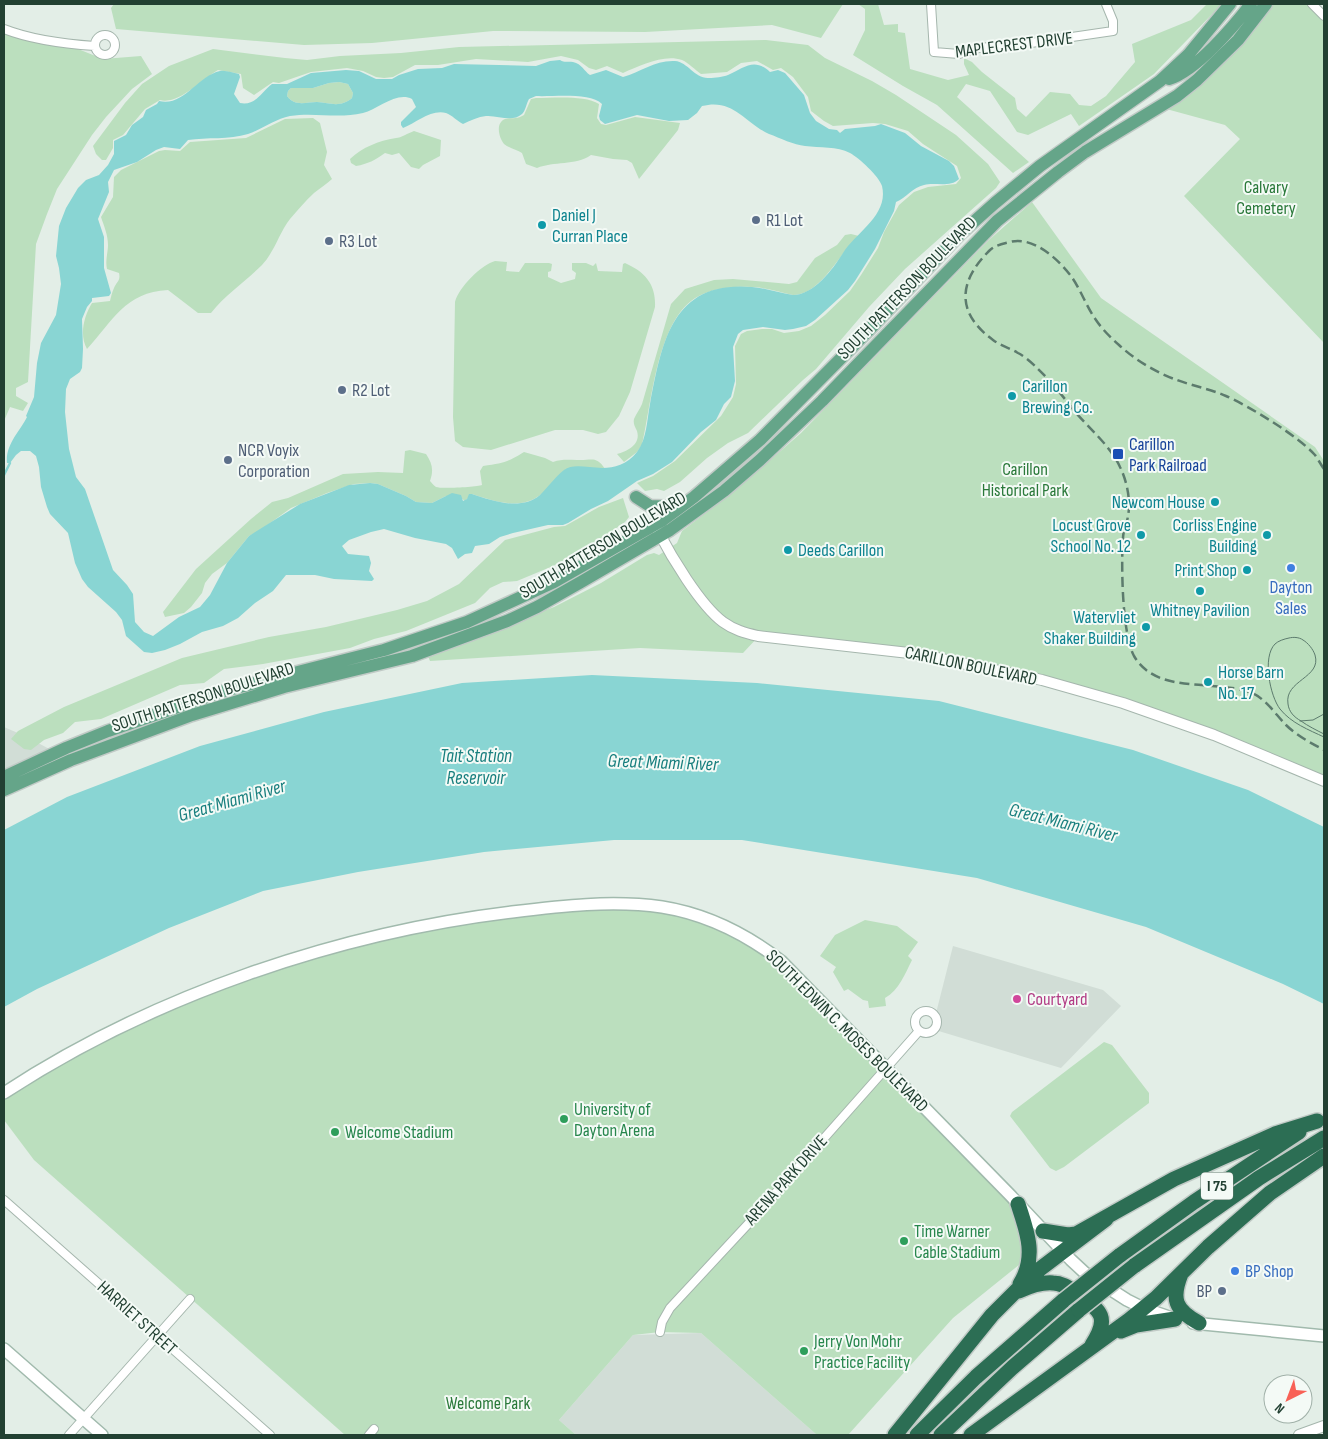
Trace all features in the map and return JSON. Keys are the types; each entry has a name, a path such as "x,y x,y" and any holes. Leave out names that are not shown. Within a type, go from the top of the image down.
{"highway":[{"path":"1043,1231 1068,1236 1076,1234 1183,1175 1275,1134 1321,1119"},
{"name":"I 75","path":"917,1435 976,1377 1064,1300 1119,1256 1194,1202 1321,1119"},
{"name":"I 75","path":"941,1435 1013,1367 1134,1266 1259,1178 1324,1138"},
{"path":"971,1435 1104,1339 1156,1298 1183,1270 1270,1192 1324,1156"},
{"path":"1013,1294 1024,1278 1030,1256 1027,1231 1018,1204"},
{"path":"895,1435 980,1329 1013,1294 1032,1276 1106,1218"},
{"path":"1183,1270 1175,1294 1176,1300 1184,1313 1199,1323"},
{"path":"1013,1294 1032,1285 1048,1282 1058,1283 1066,1286 1096,1307 1102,1325 1090,1349"},
{"path":"1104,1339 1136,1326 1175,1319"}],"main road":[{"name":"SOUTH PATTERSON BOULEVARD","path":"4,790 79,757 192,715 284,687 412,656 538,607 657,530 680,507 760,440 868,331 959,235 1046,162 1160,82 1193,49 1230,4"},
{"path":"1160,82 1177,77 1196,62 1238,21 1251,4"},
{"name":"SOUTH PATTERSON BOULEVARD","path":"4,777 66,748 142,718 233,688 384,650 467,622 554,582 657,530 670,530 724,491 760,460 822,401 997,221 1085,152 1165,103 1190,85 1238,40 1266,4"},
{"path":"636,497 650,506 680,507"},
{"name":"SOUTH EDWIN C. MOSES BOULEVARD","path":"4,1093 58,1060 155,1011 249,973 299,957 388,933 449,921 543,908 606,904 656,906 718,923 762,947 797,976 1018,1204 1062,1252 1085,1273 1143,1308 1175,1319 1324,1336"},
{"path":"4,1349 102,1435"}],"street":[{"name":"MAPLECREST DRIVE","path":"931,4 934,52 950,54 959,54 979,48 1048,41 1113,31 1113,22 1106,4"},
{"path":"1312,4 1324,16"},
{"path":"4,29 72,45 95,46"},
{"name":"CARILLON BOULEVARD","path":"657,530 707,607 725,623 745,633 918,654 1042,680 1123,703 1223,739 1324,781"},
{"name":"ARENA PARK DRIVE","path":"660,1332 662,1322 670,1308 887,1069 919,1031"},
{"name":"HARRIET STREET","path":"4,1200 270,1435"},
{"path":"69,1435 190,1299"},
{"path":"1299,1435 1324,1426"}],"shaded area":[{"path":"4,727 27,737 53,751 4,777"},
{"path":"953,946 1103,990 1121,1006 1061,1068 932,1029"},
{"path":"701,1333 817,1435 576,1435 559,1420 633,1335"}],"green space":[{"path":"114,4 843,4 821,38 772,25 645,32 493,31 372,43 304,45 116,29 111,8"},
{"path":"858,4 878,4 884,25 898,24 898,32 905,33 910,69 948,80 969,75 964,64 964,58 972,62 1015,98 1017,109 1026,117 1050,92 1070,94 1079,105 1091,106 1106,96 1135,62 1132,44 1191,20 1207,4 1222,4 1154,74 1079,126 1071,114 1028,135 1017,132 990,91 966,84 957,97 1029,162 1013,173 937,105 853,55 865,30 865,9"},
{"name":"Calvary Cemetery","path":"1266,4 1312,4 1324,16 1324,343 1184,196 1240,139 1225,125 1159,107 1177,96"},
{"path":"4,32 78,49 103,59 141,56 152,74 132,89 106,117 57,189 36,244 28,382 16,388 16,396 28,403 23,411 10,407 4,421"},
{"path":"766,40 808,45 825,58 896,95 956,135 988,164 1000,182 996,188 905,269 869,307 816,369 748,433 728,443 707,458 680,482 664,491 657,489 645,491 637,483 653,476 675,461 721,416 733,397 736,384 735,346 741,334 747,331 762,329 772,329 784,333 799,331 811,326 850,291 878,248 884,232 899,205 914,192 928,187 956,184 961,178 957,166 923,144 908,131 885,124 873,123 833,126 811,111 808,97 793,77 781,68 773,70 757,61 741,63 727,72 701,74 685,61 667,59 644,64 623,73 607,66 596,70 589,68 578,60 561,56 528,62 476,59 438,65 415,65 393,77 384,78 347,68 311,72 279,83 273,82 254,95 243,88 241,74 218,70 175,99 160,100 145,109 123,135 113,140 113,148 106,160 102,160 96,154 93,146 125,103 142,84 169,66 213,49 307,60 459,47"},
{"path":"339,82 348,84 353,93 352,98 343,103 297,103 287,96 291,88 313,88"},
{"path":"569,98 593,101 599,104 597,118 601,124 606,125 635,117 680,123 678,130 639,179 632,163 627,160 591,155 578,161 537,168 526,164 522,153 504,144 499,131 502,121 524,115 531,99"},
{"path":"313,118 320,123 327,152 324,165 332,179 311,196 290,219 262,265 211,313 198,313 168,290 141,296 121,310 87,349 83,332 89,308 92,303 110,301 119,278 119,273 107,269 108,241 101,217 113,197 114,177 121,170 159,151 180,151 190,142 246,138 285,119"},
{"path":"414,131 441,140 440,156 419,169 411,167 399,153 392,155 385,153 371,161 356,166 351,163 350,159 371,145"},
{"name":"Carillon Historical Park","path":"1032,202 1101,298 1315,447 1324,461 1324,781 1214,736 999,670 759,636 743,653 640,648 430,661 427,654 554,607 601,583 647,555 654,553 659,555 677,543 682,531 736,490 801,433 989,240"},
{"path":"845,235 859,236 821,281 803,293 793,295 762,288 733,287 708,292 688,304 675,319 659,360 642,445 637,452 624,462 617,454 629,449 637,440 638,436 634,419 642,404 671,304 685,289 714,280 733,279 789,284 797,282 815,258 837,245"},
{"path":"495,261 507,262 506,271 519,272 525,263 552,264 548,277 561,283 575,279 576,273 572,270 572,263 586,263 593,266 596,263 598,271 622,272 623,264 625,263 638,270 648,280 654,292 655,307 630,392 619,416 606,432 598,434 583,430 555,430 491,450 463,447 455,441 453,417 455,302 457,296 471,277 489,263"},
{"path":"410,450 426,454 432,467 430,481 439,488 482,485 480,471 483,466 504,462 524,452 553,462 559,460 596,460 605,469 570,468 539,496 519,503 487,499 472,494 465,501 461,498 446,496 432,503 416,502 378,484 370,483 354,484 327,493 291,508 249,536 227,563 212,574 205,583 202,593 191,607 184,613 165,617 163,612 196,569 272,502 288,498 343,474 403,473 405,451"},
{"path":"623,498 629,517 625,522 592,545 553,566 517,581 503,582 490,588 475,603 406,631 374,639 350,648 224,669 204,683 180,685 101,719 75,722 63,733 44,740 31,750 24,749 11,739 18,731 64,707 182,658 269,637 326,627 427,601 459,584 505,540 554,527 565,526 599,507"},
{"name":"Welcome Park","path":"663,907 762,947 1010,1195 1030,1256 953,1318 848,1435 817,1435 701,1333 660,1332 633,1335 559,1420 576,1435 345,1435 34,1160 4,1120 4,1093 96,1040 299,957 500,913"},
{"path":"865,920 897,926 918,942 908,956 912,960 901,981 894,991 885,998 886,1006 869,1008 868,1001 863,1000 848,989 844,991 833,972 836,967 820,956 835,935"},
{"path":"1104,1042 1112,1045 1149,1093 1149,1103 1056,1171 1050,1168 1010,1116 1012,1112"}],"water":[{"path":"560,60 576,63 590,75 606,70 623,77 655,64 668,61 680,62 704,78 726,76 749,65 759,65 770,72 778,70 785,73 804,95 810,113 816,121 829,129 837,130 840,133 845,129 881,124 905,133 921,146 949,161 954,166 959,179 947,184 920,186 896,202 894,211 875,249 855,281 848,290 815,320 806,326 793,329 785,330 763,327 743,330 738,334 733,347 735,381 731,397 724,404 716,420 701,432 672,462 637,481 608,501 563,525 548,525 500,537 489,544 475,546 472,553 465,554 458,559 452,548 446,544 384,529 371,532 349,540 342,546 348,554 369,556 371,563 369,571 374,579 372,581 334,579 315,575 286,575 273,591 238,618 223,626 202,632 165,650 152,653 144,652 126,636 122,620 116,612 88,587 82,579 75,563 68,533 50,514 47,507 41,487 36,456 30,451 21,451 10,463 7,463 8,450 27,417 34,397 41,343 56,315 61,284 56,256 59,226 66,208 78,188 86,180 99,175 108,165 114,154 114,141 126,135 132,125 143,117 146,110 159,101 168,102 176,100 204,79 220,71 239,74 240,77 234,94 240,103 246,103 258,98 272,84 287,84 311,73 346,70 359,71 376,79 392,79 418,69 442,68 454,64 536,66","holes":["339,82 348,84 353,93 352,98 343,103 297,103 287,96 291,88 313,88","536,96 580,96 596,100 602,104 599,116 600,120 605,124 637,115 669,121 688,120 702,106 722,105 738,112 769,134 787,141 811,147 840,149 850,153 868,168 880,182 883,196 881,206 822,280 808,291 793,295 752,287 725,287 704,294 688,305 676,320 666,338 643,441 637,452 628,461 608,468 571,467 564,470 540,495 532,500 516,504 498,502 472,494 469,494 467,499 463,501 461,495 452,493 432,503 416,502 378,484 349,485 300,504 249,536 227,563 210,595 200,607 179,617 153,636 144,632 135,622 133,594 113,570 85,489 76,477 69,449 65,412 66,389 70,379 80,372 82,368 82,319 92,298 109,296 111,293 104,268 104,237 98,219 109,192 108,182 114,170 137,162 164,147 180,149 188,140 241,136 290,116 353,115 369,111 394,99 406,97 412,99 416,107 401,122 403,128 429,115 440,112 448,114 463,124 486,116 518,117 522,114 529,99"]},
{"name":"Tait Station Reservoir","path":"592,675 757,683 939,701 1133,750 1248,790 1324,827 1324,1004 1283,984 1146,927 977,878 742,840 614,840 484,852 358,872 263,891 169,928 37,989 4,1007 4,830 67,797 200,746 324,712 462,683"}],"waterway":[{"path":"4,475 10,463"}],"tram line":[{"path":"1324,734 1296,718 1288,704 1288,696 1292,689 1313,669 1316,663 1312,648 1300,638 1279,641 1271,650 1268,667 1276,703 1284,714 1295,722 1324,737"},
{"path":"1300,721 1313,720 1324,714"}],"railway":[{"path":"1324,469 1307,447 1260,414 1214,391 1162,374 1132,356 1098,323 1075,281 1065,269 1052,256 1036,245 1019,241 996,246 989,251 971,274 965,297 972,319 993,340 1023,356 1042,372 1106,446 1122,473 1128,491 1129,504 1123,538 1123,598 1127,632 1134,656 1144,668 1156,676 1171,681 1234,688 1255,694 1295,733 1324,750"}],"place":[{"name":"R1 Lot","path":"756,220"},
{"name":"Daniel J Curran Place","path":"542,225"},
{"name":"R3 Lot","path":"329,241"},
{"name":"R2 Lot","path":"342,390"},
{"name":"Carillon Brewing Co.","path":"1012,396"},
{"name":"Carillon Park Railroad","path":"1118,454"},
{"name":"NCR Voyix Corporation","path":"228,460"},
{"name":"Newcom House","path":"1215,502"},
{"name":"Locust Grove School No. 12","path":"1141,535"},
{"name":"Corliss Engine Building","path":"1267,535"},
{"name":"Deeds Carillon","path":"788,550"},
{"name":"Dayton Sales","path":"1291,568"},
{"name":"Print Shop","path":"1247,570"},
{"name":"Whitney Pavilion","path":"1200,591"},
{"name":"Watervliet Shaker Building","path":"1146,627"},
{"name":"Horse Barn No. 17","path":"1208,682"},
{"name":"Courtyard","path":"1017,999"},
{"name":"University of Dayton Arena","path":"564,1119"},
{"name":"Welcome Stadium","path":"335,1132"},
{"name":"Time Warner Cable Stadium","path":"904,1241"},
{"name":"BP Shop","path":"1235,1271"},
{"name":"BP","path":"1222,1291"},
{"name":"Jerry Von Mohr Practice Facility","path":"804,1351"}],"water label":[{"name":"Great Miami River","path":"663,763"},
{"name":"Great Miami River","path":"232,801"},
{"name":"Great Miami River","path":"1063,823"}]}
